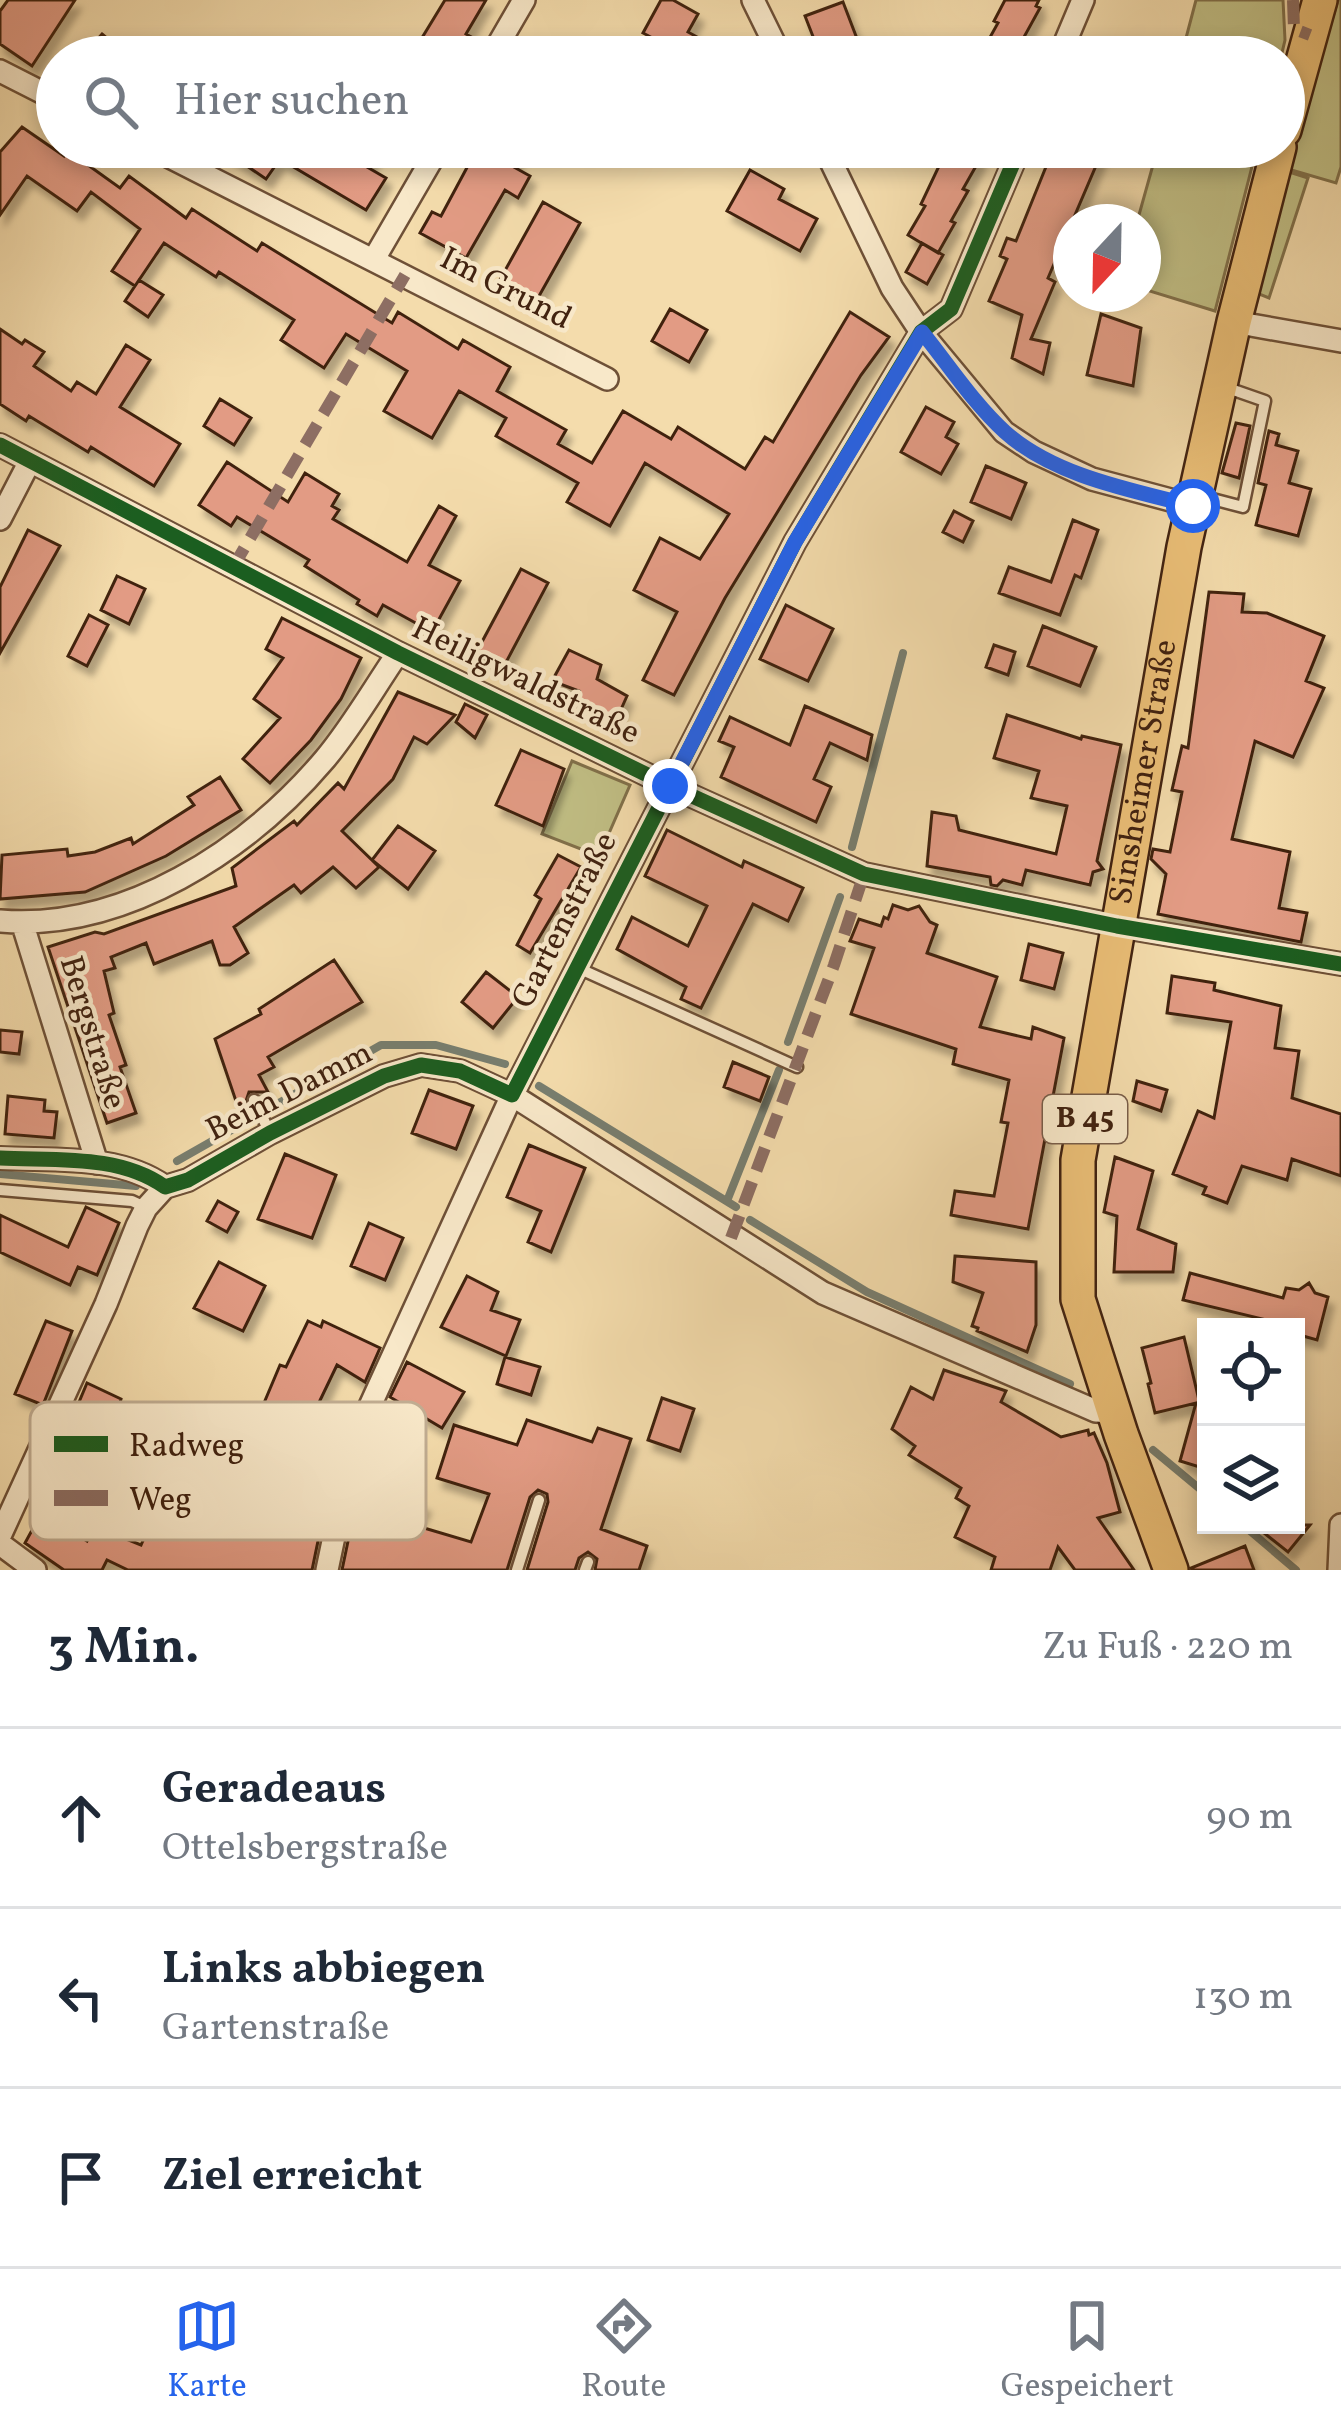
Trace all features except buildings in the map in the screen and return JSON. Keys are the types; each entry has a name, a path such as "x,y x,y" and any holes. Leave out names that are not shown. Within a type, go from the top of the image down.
{"main road":[{"path":"1305,54 1320,0"},
{"name":"Sinsheimer Straße","path":"1171,1570 1078,1299 1078,1160 1194,500 1274,168"}],"street":[{"path":"503,36 524,0"},
{"path":"753,0 771,36"},
{"path":"1068,36 1083,0"},
{"path":"0,71 36,89"},
{"name":"Im Grund","path":"192,168 607,379"},
{"path":"374,259 427,168"},
{"path":"834,168 892,288 1004,431 1034,452 1092,479 1194,500"},
{"name":"Gartenstraße","path":"371,1402 574,967 795,542 922,332 951,309 1011,168"},
{"path":"1234,322 1341,340"},
{"name":"Heiligwaldstraße","path":"0,445 398,653 670,786 864,874 1117,926 1341,964"},
{"path":"0,519 31,461"},
{"name":"Bergstraße","path":"97,1163 11,922 91,913 156,893 244,837 325,759 398,653"},
{"name":"Beim Damm","path":"62,1402 146,1208 165,1186 188,1180 267,1128 384,1076 422,1065 460,1071 512,1095 823,1293 1096,1411 1114,1412"},
{"path":"0,1158 97,1163 143,1171 165,1186"},
{"name":"Beim Damm","path":"0,1540 30,1473"},
{"path":"1340,1570 1341,1525"},
{"path":"0,1540 35,1570"},
{"name":"Gartenstraße","path":"327,1570 333,1540"}],"lane":[{"path":"1194,500 1243,507 1265,401 1219,385"},
{"path":"574,967 797,1067"},
{"path":"255,1102 267,1128"},
{"path":"0,1190 132,1201 146,1208"},
{"path":"517,1570 539,1500"}],"shaded area":[{"path":"1196,0 1283,0 1285,36 1187,36"},
{"path":"1341,0 1341,167 1336,183 1288,169 1305,168 1305,112"},
{"path":"1152,168 1252,168 1215,311 1161,294 1161,204 1142,204"},
{"path":"1286,171 1308,178 1269,298 1259,294 1257,280"},
{"path":"572,761 630,785 599,856 542,834"}],"waterway":[{"path":"852,847 903,653"},
{"path":"788,1042 840,897"},
{"path":"177,1161 381,1045 436,1045 505,1064"},
{"path":"727,1201 779,1070"},
{"path":"539,1086 736,1207"},
{"path":"0,1174 136,1186"},
{"path":"750,1220 867,1292 1070,1384"},
{"path":"1153,1450 1197,1487"},
{"path":"1254,1534 1296,1570"}],"marked path":[{"path":"1293,0 1294,29 1310,35"},
{"path":"232,569 405,275"},
{"path":"731,1238 864,874"}],"cycle path":[{"path":"0,1158 107,1164 165,1187 188,1180 384,1076 421,1065 460,1071 512,1095 795,542 921,332 951,309 1011,168"},
{"path":"0,445 398,653 670,786 864,874 1117,926 1341,964"}],"route":[{"path":"670,786 795,542 922,332 1004,431 1034,452 1092,479 1193,506"}]}
